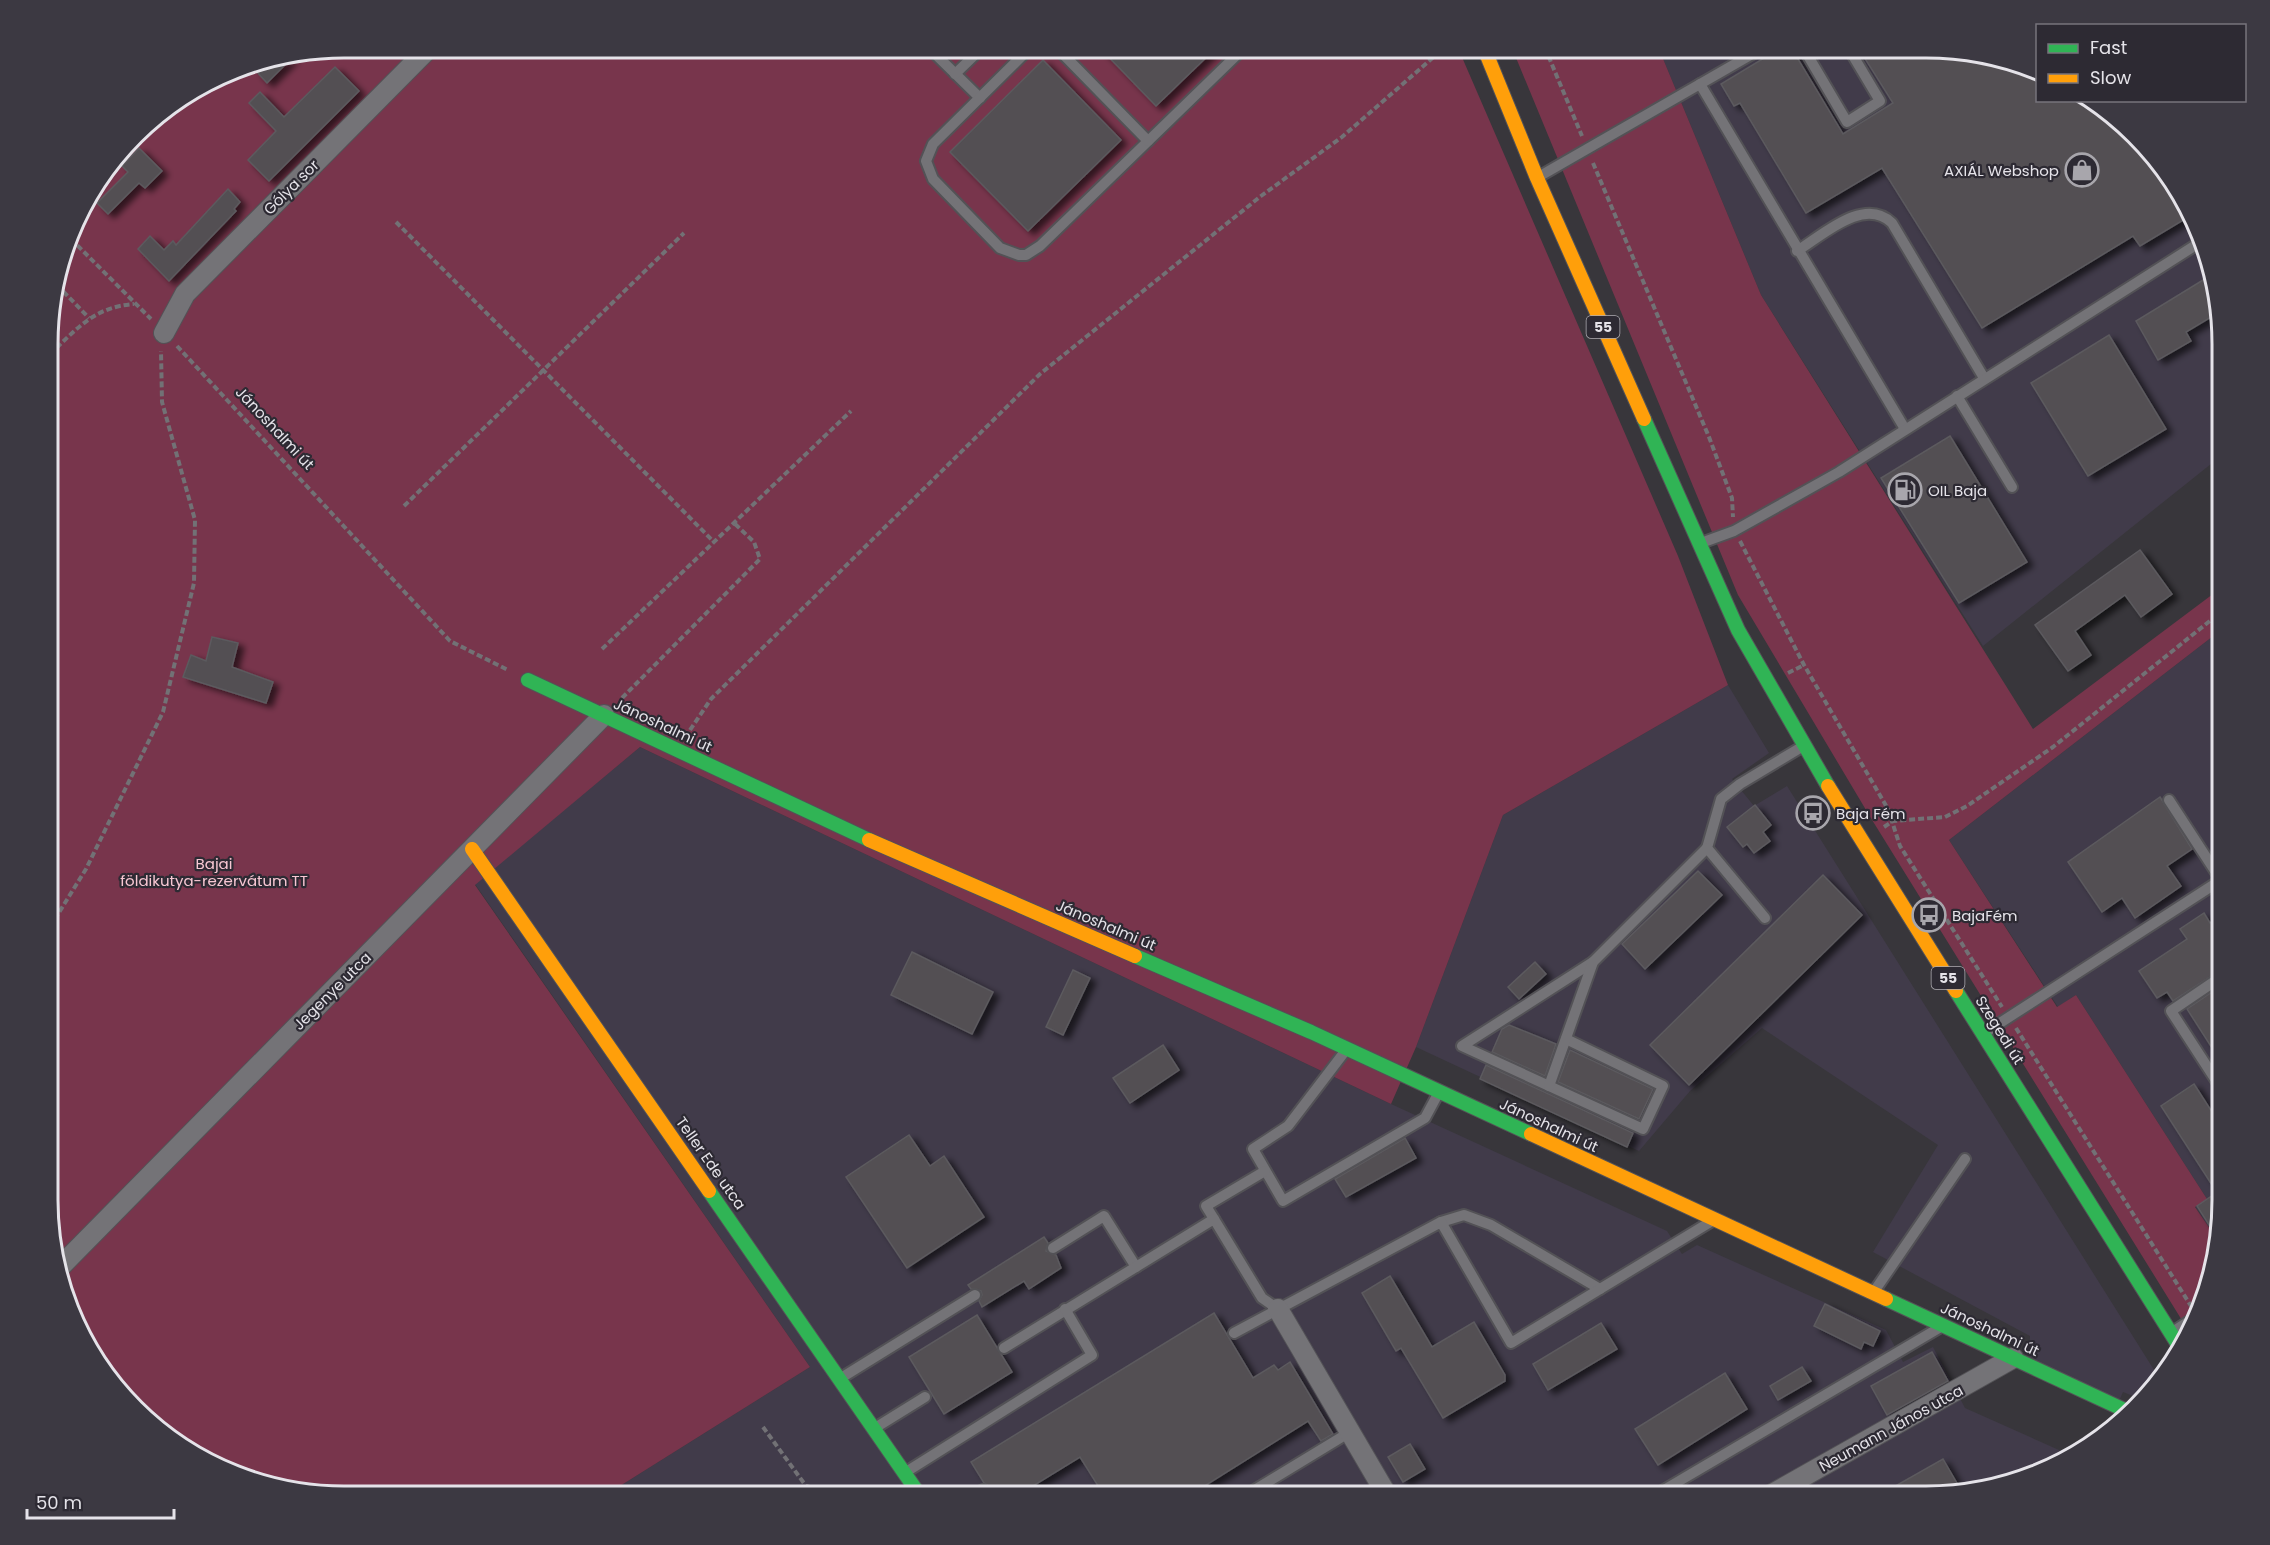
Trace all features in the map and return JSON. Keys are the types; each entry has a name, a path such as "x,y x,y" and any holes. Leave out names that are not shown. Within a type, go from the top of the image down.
{"street":[{"name":"Gólya sor","path":"164,333 185,294 419,58"},
{"name":"55","path":"1488,58 1537,178 1698,544"},
{"name":"Szegedi út","path":"1698,544 1725,604 1803,746 2175,1339"},
{"name":"Jánoshalmi út","path":"528,680 903,855 1347,1049 2122,1409"},
{"name":"Jegenye utca","path":"65,1262 472,849 612,719"},
{"name":"Teller Ede utca","path":"472,849 914,1486"},
{"path":"1278,1309 1382,1486"},
{"name":"Neumann János utca","path":"1786,1486 2013,1358"}],"lane":[{"path":"939,58 980,98"},
{"path":"955,74 972,58"},
{"path":"1020,58 928,150 927,166 933,179 1000,248 1012,255 1026,255 1040,246 1234,58"},
{"path":"1067,58 1148,141"},
{"path":"1537,178 1586,147 1745,58"},
{"path":"1809,58 1847,122 1880,101 1854,58"},
{"path":"1700,84 1797,251 1905,429"},
{"path":"1797,251 1855,216 1875,212 1884,215 1892,223 1984,378"},
{"path":"1698,544 1734,531 1839,472 2194,246"},
{"path":"1957,396 2012,487"},
{"path":"1566,1039 1663,1086 1643,1129 1462,1046 1593,962 1707,848 1718,805 1726,794 1803,746"},
{"path":"2169,800 2212,866"},
{"path":"1707,848 1765,918"},
{"path":"1983,1034 2212,886"},
{"path":"1549,1086 1593,962"},
{"path":"2212,983 2171,1011 2212,1074"},
{"path":"1347,1049 1288,1126 1253,1149 1283,1201 1425,1118 1440,1092"},
{"path":"1873,1293 1965,1160"},
{"path":"1265,1171 1206,1206 1262,1298 1278,1309"},
{"path":"1234,1333 1441,1222 1464,1215 1491,1225 1600,1289"},
{"path":"1053,1248 1104,1216 1136,1267"},
{"path":"1004,1348 1215,1219"},
{"path":"1441,1222 1511,1343 1714,1219"},
{"path":"841,1378 975,1295"},
{"path":"905,1472 1092,1355 1065,1310"},
{"path":"1671,1486 1943,1325"},
{"path":"2171,1333 2183,1325"},
{"path":"875,1428 925,1397"},
{"path":"1261,1486 1350,1432"}],"path":[{"path":"676,749 711,699 1040,374 1261,196 1342,137 1433,58"},
{"path":"1549,58 1709,437 1732,498 1734,531 1804,664 1888,809 1900,846 2190,1309"},
{"path":"396,222 714,542"},
{"path":"404,506 684,233"},
{"name":"Jánoshalmi út","path":"77,244 164,333 450,641 528,680"},
{"path":"63,292 89,318"},
{"path":"58,347 89,318 112,306 135,303"},
{"path":"58,915 86,869 163,712 194,583 195,519 162,402 160,361 164,333"},
{"path":"602,650 851,411"},
{"path":"612,719 617,703 760,559 754,542 734,523"},
{"path":"1863,841 1893,821 1945,817 1967,806 2053,747 2212,619"},
{"path":"763,1427 806,1486"}],"shaded area":[{"path":"1663,58 1945,59 2000,68 2035,80 2036,102 2043,102 2123,138 2128,142 2163,185 2190,235 2202,270 2211,325 2212,463 1983,646 1761,295"},
{"path":"2212,637 2212,1201 2210,1229 2195,1206 2207,1199 2076,995 2058,1007 1949,840"},
{"path":"1728,685 1769,753 1732,779 1754,806 1787,786 2155,1371 2141,1389 2134,1396 2123,1392 2119,1401 2029,1361 2030,1336 1873,1252 1938,1145 1762,1028 1690,1091 1639,1151 1416,1047 1503,815"},
{"path":"640,747 1391,1104 1667,1231 1682,1254 1697,1245 1886,1330 1903,1362 1933,1347 1965,1408 2061,1452 2035,1465 2000,1477 1945,1486 620,1486 810,1367 475,884"}],"green space":[{"name":"Bajai földikutya-rezervátum TT","path":"344,58 1462,58 1678,556 1728,685 1503,815 1416,1047 1391,1104 640,747 475,885 810,1367 620,1486 325,1486 270,1477 235,1465 201,1448 170,1427 142,1403 107,1360 80,1310 68,1275 61,1238 58,1201 58,344 61,307 68,270 88,218 107,185 129,156 156,129 185,107 235,80 270,68 307,61"},
{"path":"1516,58 1663,58 1761,295 2033,729 2212,595 2212,637 1949,840 2057,1007 2076,995 2207,1199 2195,1207 2210,1229 2202,1275 2184,1323 1869,815 1738,595"}],"building":[{"path":"1110,58 1206,58 1156,106"},
{"path":"1764,58 1797,58 1843,134 1893,103 1865,58 1945,59 2000,68 2036,80 2036,102 2077,102 2114,129 2152,170 2183,220 2140,246 2133,236 1982,328 1882,168 1806,213 1740,103 1734,106 1721,84"},
{"path":"1043,60 1121,140 1028,231 950,152"},
{"path":"285,65 267,83 257,72"},
{"path":"335,67 359,91 269,181 248,160 276,131 249,103 260,92 284,117"},
{"path":"139,148 162,171 145,188 139,183 108,214 97,203 128,172 122,166"},
{"path":"228,189 240,202 234,209 236,211 169,281 138,249 150,236 164,250 173,241 176,245"},
{"path":"2204,279 2210,318 2186,332 2191,341 2158,360 2136,321"},
{"path":"2109,335 2166,429 2088,476 2031,383"},
{"path":"1950,436 2027,562 1959,603 1881,478"},
{"path":"2140,550 2172,594 2141,617 2125,595 2075,631 2091,655 2068,671 2035,625"},
{"path":"212,637 238,643 232,667 273,682 266,703 183,677 191,655 206,661"},
{"path":"2160,797 2192,849 2167,866 2181,886 2135,918 2122,898 2102,912 2068,862"},
{"path":"1755,805 1771,825 1763,832 1770,841 1754,853 1747,844 1743,847 1727,827"},
{"path":"1698,871 1722,895 1645,969 1622,944"},
{"path":"1823,875 1862,915 1689,1085 1650,1045"},
{"path":"2204,913 2210,923 2212,922 2212,976 2173,1001 2167,992 2157,998 2139,971 2187,939 2180,929"},
{"path":"912,952 993,992 972,1034 891,995"},
{"path":"1535,962 1546,974 1519,999 1508,987"},
{"path":"1073,970 1090,978 1063,1035 1046,1027"},
{"path":"2212,992 2212,1048 2187,1009"},
{"path":"1509,1025 1556,1044 1545,1076 1492,1052 1502,1029"},
{"path":"1163,1045 1179,1070 1130,1103 1113,1078"},
{"path":"1570,1050 1653,1089 1639,1119 1558,1082"},
{"path":"1486,1065 1633,1133 1627,1147 1480,1079"},
{"path":"2194,1084 2212,1112 2212,1185 2161,1106"},
{"path":"909,1135 930,1166 944,1156 984,1217 907,1268 846,1177"},
{"path":"1405,1138 1416,1158 1346,1197 1335,1179"},
{"path":"2212,1196 2210,1227 2197,1206"},
{"path":"1044,1237 1048,1243 1046,1251 1056,1255 1061,1268 1029,1289 1024,1281 982,1307 979,1301 981,1291 971,1289 968,1285"},
{"path":"1390,1276 1432,1347 1474,1322 1505,1375 1505,1381 1443,1418 1401,1348 1396,1351 1362,1293"},
{"path":"1825,1304 1880,1331 1873,1346 1864,1342 1861,1349 1814,1326"},
{"path":"1214,1313 1253,1378 1274,1365 1278,1370 1290,1362 1333,1434 1321,1441 1308,1421 1205,1486 1098,1486 1080,1457 1033,1486 989,1486 984,1483 971,1462"},
{"path":"977,1315 1012,1372 944,1414 909,1357"},
{"path":"1601,1323 1617,1349 1548,1390 1533,1364"},
{"path":"1932,1352 1948,1381 1887,1415 1871,1386"},
{"path":"1802,1367 1811,1381 1778,1400 1770,1386"},
{"path":"1725,1373 1747,1409 1658,1465 1635,1429"},
{"path":"1410,1444 1425,1469 1403,1482 1388,1457"},
{"path":"1943,1459 1958,1485 1945,1486 1895,1486"}],"traffic: fast":[{"path":"1644,419 1738,630 1828,786"},
{"path":"528,680 869,840"},
{"path":"1135,956 1311,1032 1531,1134"},
{"path":"1956,991 2175,1340"},
{"path":"709,1191 913,1486"},
{"path":"1886,1299 2122,1409"}],"traffic: slow":[{"path":"1488,58 1537,178 1644,419"},
{"path":"1828,786 1956,991"},
{"path":"869,840 1135,956"},
{"path":"472,849 709,1191"},
{"path":"1531,1134 1886,1299"}],"place":[{"name":"AXIÁL Webshop","path":"2082,170"},
{"name":"OIL Baja","path":"1905,490"},
{"name":"Baja Fém","path":"1813,813"},
{"name":"BajaFém","path":"1929,915"}]}
